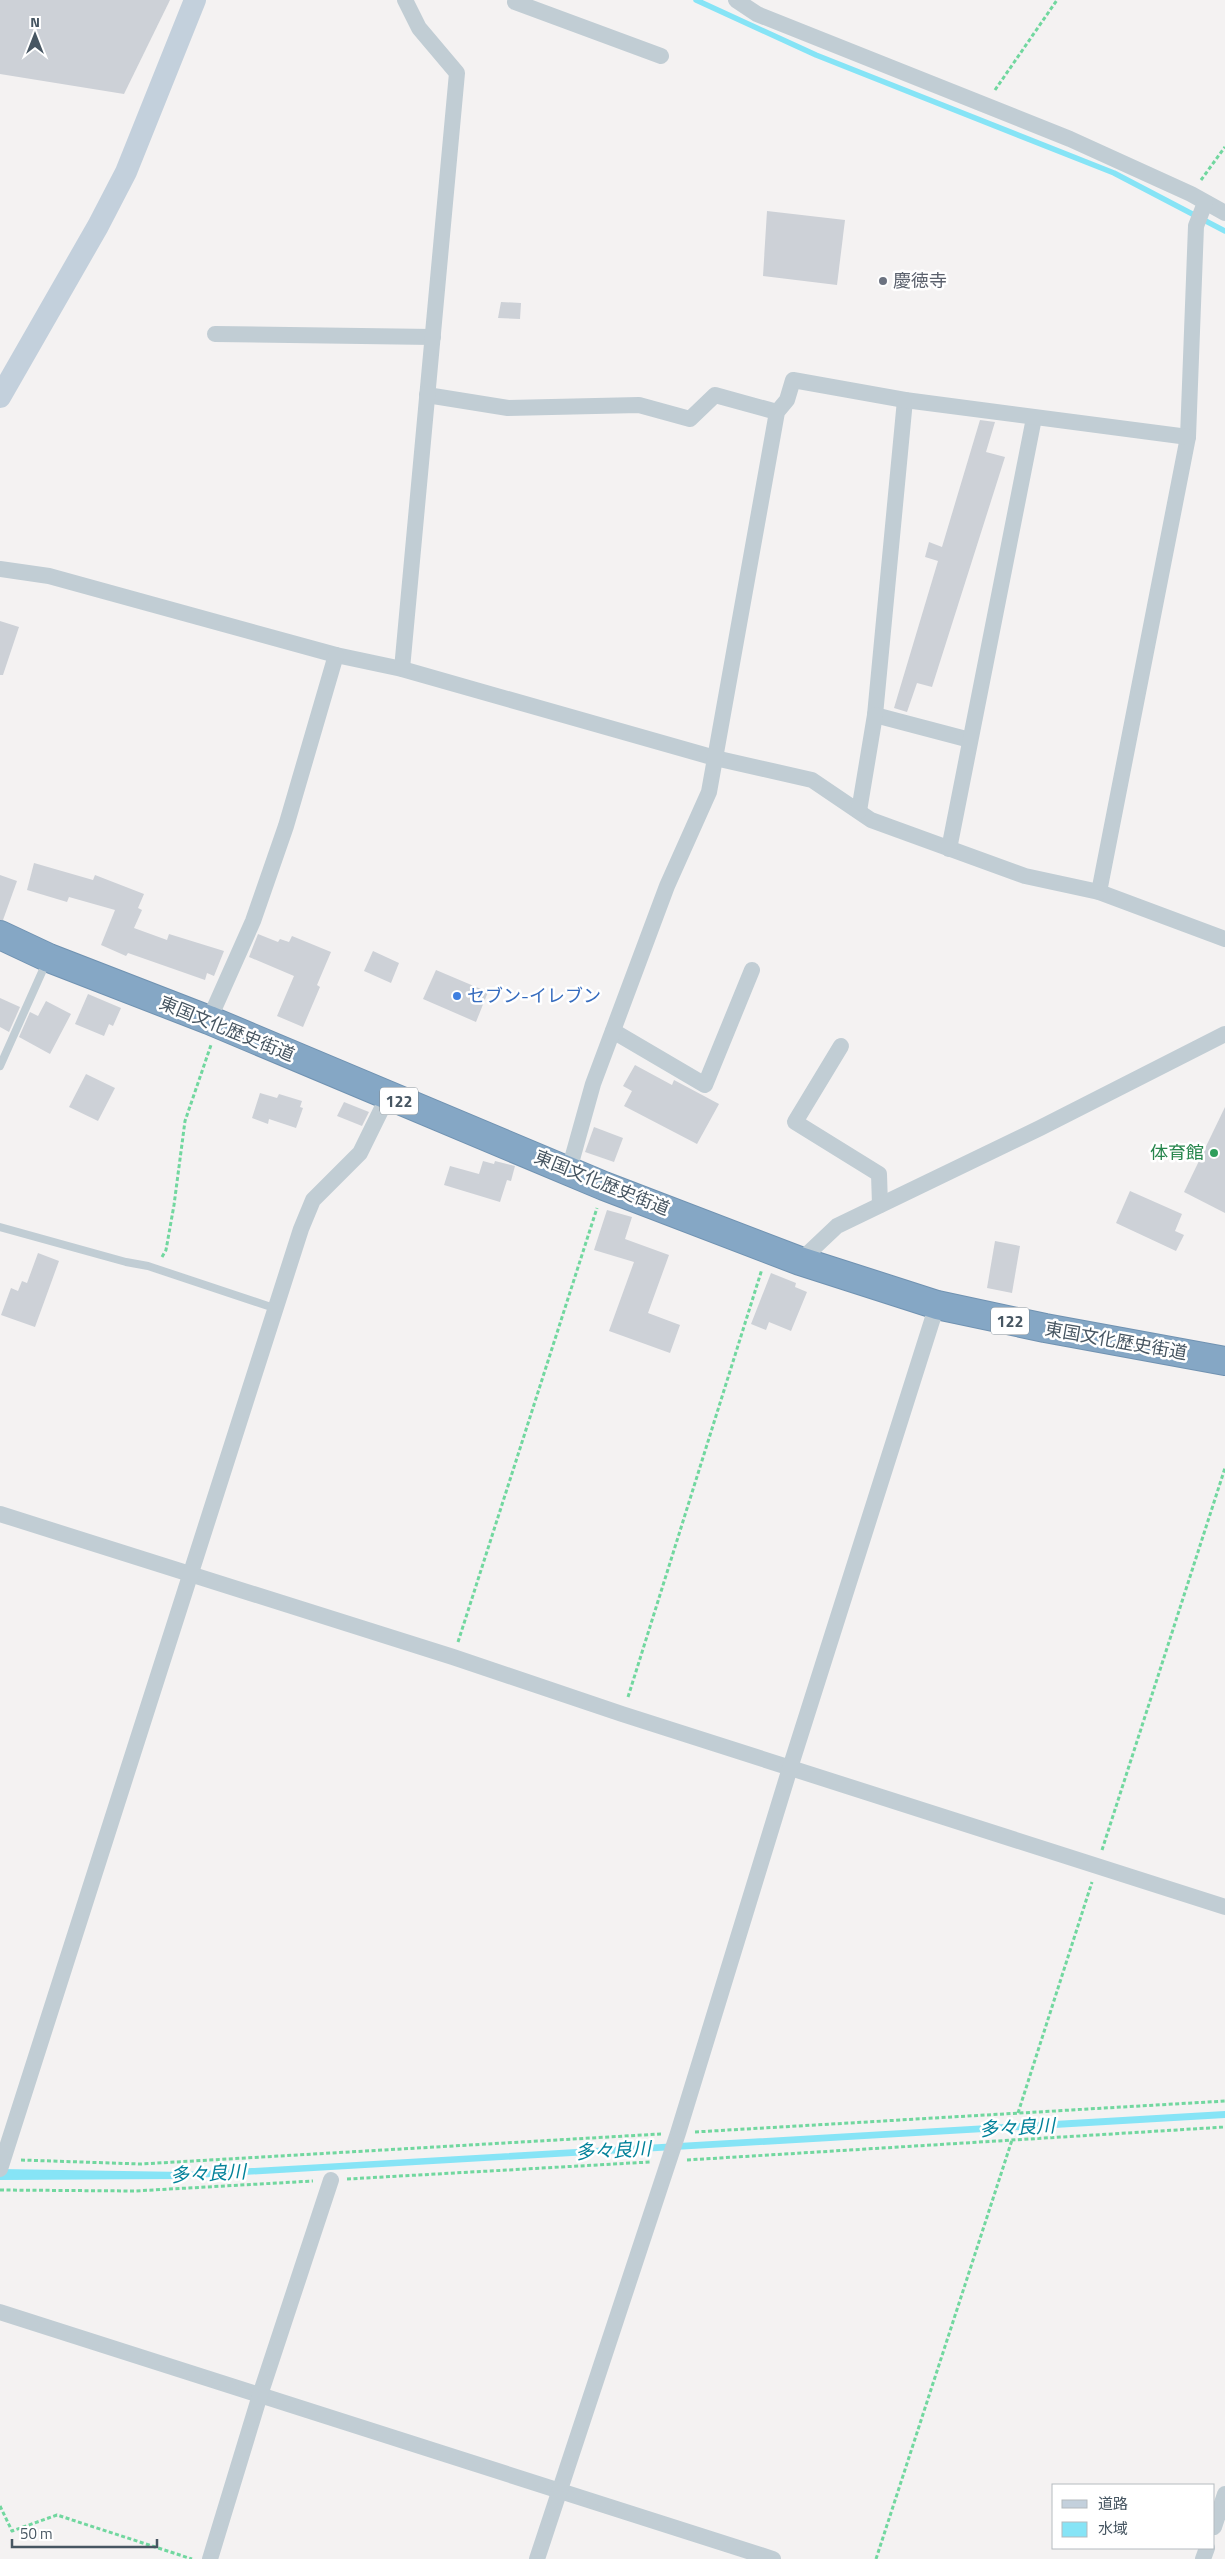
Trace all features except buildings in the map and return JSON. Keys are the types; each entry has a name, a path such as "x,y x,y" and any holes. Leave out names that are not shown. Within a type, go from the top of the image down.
{"highway":[{"name":"東国文化歴史街道","path":"0,935 48,958 213,1022 604,1186 800,1261 937,1305 1045,1328 1225,1361"}],"street":[{"path":"0,397 98,226 126,172 195,0"},
{"path":"402,669 457,73 419,28 405,0"},
{"path":"516,0 515,2 661,56"},
{"path":"736,0 757,14 1070,139 1190,194 1225,213"},
{"path":"1099,892 1188,437 1196,226 1205,203"},
{"path":"215,334 433,336"},
{"path":"569,1170 593,1084 667,886 709,792 777,412 786,400 793,380 905,400 1188,437"},
{"path":"427,395 508,408 639,405 690,419 715,395 777,412"},
{"path":"859,811 875,715 905,400"},
{"path":"949,849 1034,418"},
{"path":"0,569 48,576 336,655 402,669 715,758 812,780 871,820 1025,876 1099,892 1225,938"},
{"path":"213,1022 253,921 286,826 336,655"},
{"path":"875,715 970,740"},
{"path":"613,1031 705,1085 752,970"},
{"path":"800,1261 837,1226 1225,1034"},
{"path":"841,1046 795,1122 879,1174 880,1205"},
{"path":"1,2164 191,1575 274,1308 301,1229 313,1200 360,1154 388,1096"},
{"path":"537,2559 678,2133 790,1768 937,1305"},
{"path":"0,1514 453,1657 622,1714 1225,1907"},
{"path":"210,2559 260,2395 331,2180"},
{"path":"0,2312 773,2559"},
{"path":"1215,2525 1225,2494"}],"lane":[{"path":"0,1066 48,958"},
{"path":"0,1227 156,1268 274,1308"}],"path":[{"path":"984,106 1057,0"},
{"path":"1190,194 1225,147"},
{"path":"156,1268 166,1250 185,1121 213,1022"},
{"path":"453,1657 604,1186"},
{"path":"622,1714 768,1249"},
{"path":"1018,2113 1225,1468"},
{"path":"1,2164 141,2164 1225,2101"},
{"path":"668,2161 1225,2127"},
{"path":"876,2559 1012,2140"},
{"path":"0,2506 12,2531 57,2515 192,2559"}],"water":[{"name":"多々良川","path":"1225,2111 1225,2118 176,2179 0,2180 0,2169 185,2172"}],"waterway":[{"path":"696,0 816,55 1114,173 1225,231"}],"place":[{"name":"慶徳寺","path":"883,281"},
{"name":"セブン-イレブン","path":"457,996"},
{"name":"体育館","path":"1214,1153"}]}
